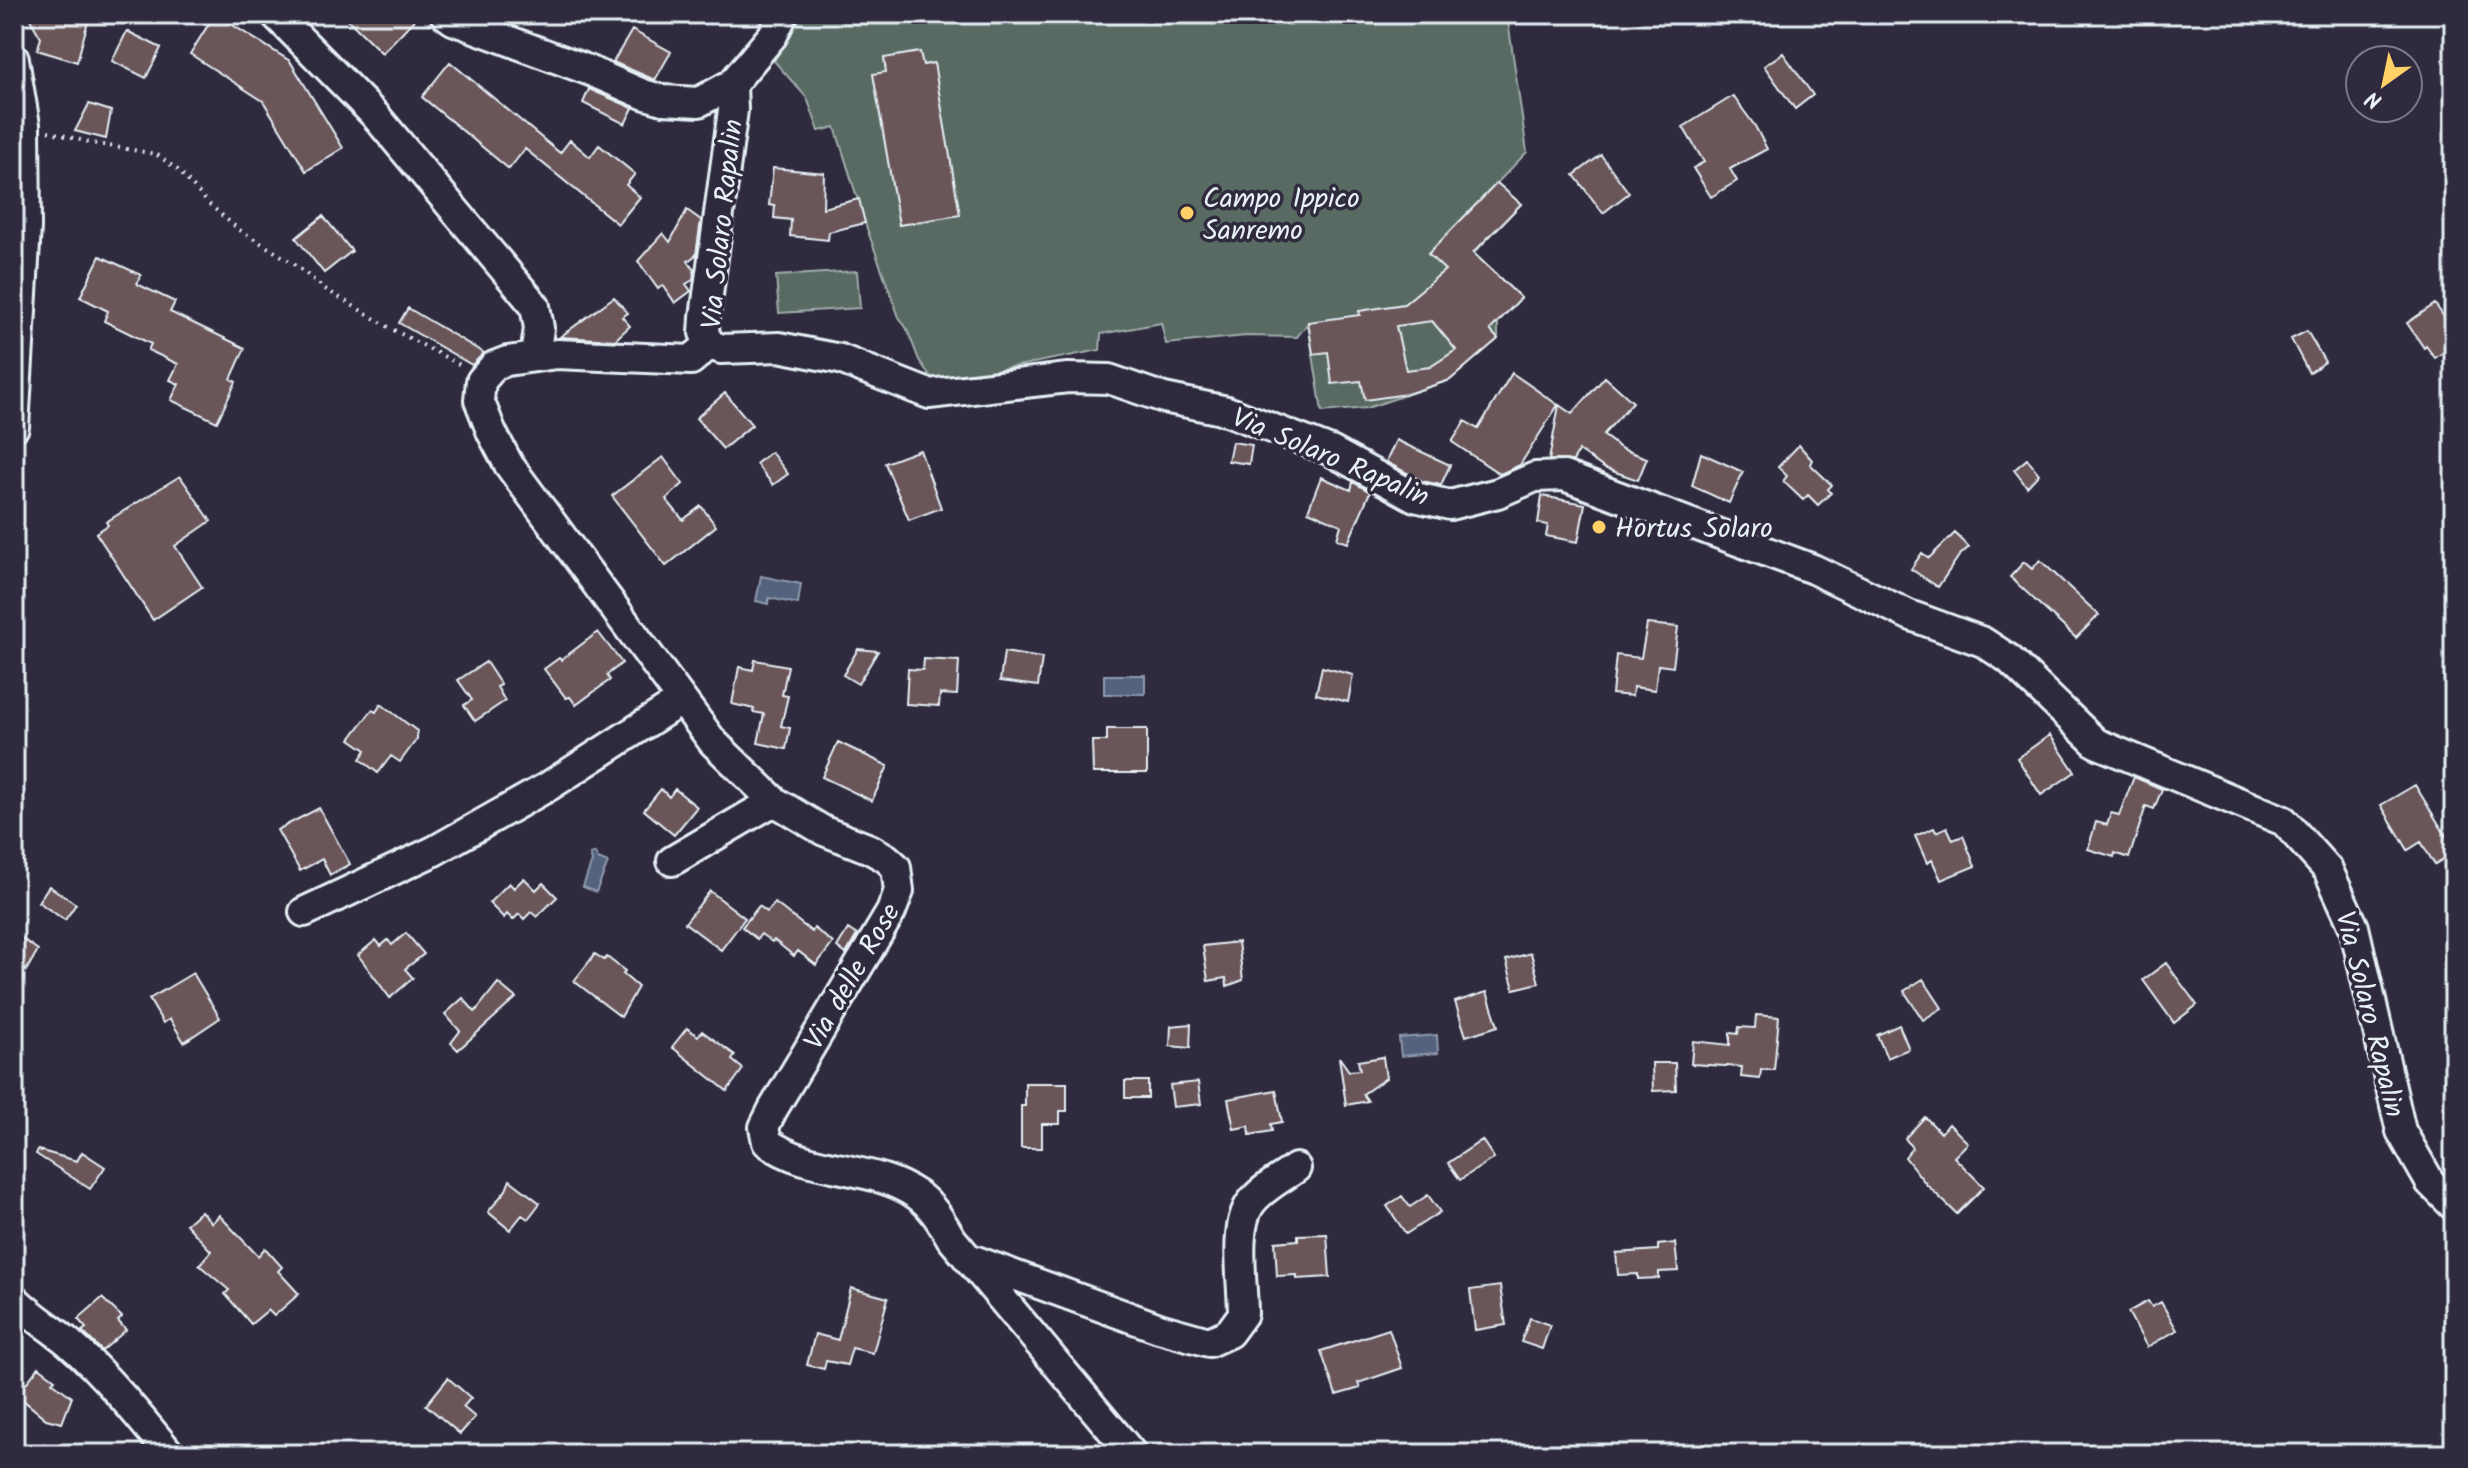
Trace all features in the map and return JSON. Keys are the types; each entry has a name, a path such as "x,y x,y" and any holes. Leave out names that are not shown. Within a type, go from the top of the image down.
{"street":[{"path":"275,14 375,115 535,306 539,328 535,357"},
{"path":"445,14 453,20 663,100 699,102 732,84 773,35 783,14"},
{"path":"14,59 25,125 26,227 14,427"},
{"name":"Via Solaro Rapalin","path":"732,84 733,110 706,302 704,333 710,344 721,349 779,347 840,359 929,394 1068,378 1109,379 1164,398 1227,411 1331,451 1415,497 1450,505 1498,493 1535,477 1564,476 1813,569 1909,615 1983,642 2009,659 2096,743 2284,821 2328,870 2354,927 2401,1131 2430,1182 2454,1206"},
{"path":"481,381 494,366 507,361 557,354 691,360 710,344"},
{"name":"Via delle Rose","path":"481,381 479,400 509,465 713,742 774,801 824,831 886,858 896,867 899,891 891,912 768,1118 764,1127 767,1142 783,1154 880,1178 917,1194 1132,1454"},
{"path":"304,912 434,851 549,786 682,700"},
{"path":"672,861 774,801"},
{"path":"967,1258 1159,1328 1209,1342 1229,1333 1243,1314 1240,1229 1244,1215 1252,1200 1296,1168"},
{"path":"14,1299 94,1367 170,1454"}],"path":[{"path":"25,125 91,143 156,154 178,170 209,204 238,229 290,261 325,289 468,369 481,381"}],"green space":[{"name":"Campo Ippico Sanremo","path":"803,14 1507,14 1527,152 1497,183 1521,204 1474,253 1521,298 1498,322 1498,339 1450,380 1367,408 1322,412 1308,323 1297,337 1246,336 1166,344 1161,323 1101,334 1100,350 934,382 919,360 899,317 835,127 819,131 807,98 774,61"},
{"path":"857,271 860,308 779,313 776,276"}],"water":[{"path":"761,576 801,584 798,604 769,598 768,604 756,601"},
{"path":"1104,675 1145,675 1145,694 1104,694"},
{"path":"595,853 598,859 608,863 596,892 583,887 592,861 590,855"},
{"path":"1437,1035 1438,1053 1401,1056 1399,1038"}],"building":[{"path":"27,14 90,14 77,62 37,50 41,38"},
{"path":"215,14 290,61 343,148 306,171 263,101 190,54"},
{"path":"342,14 420,14 382,53"},
{"path":"632,30 671,52 655,80 613,62"},
{"path":"127,31 161,48 146,78 112,61"},
{"path":"920,52 923,65 934,63 960,215 899,225 873,74 886,72 884,58"},
{"path":"1783,53 1813,95 1795,109 1764,66"},
{"path":"450,62 560,153 570,140 590,157 599,145 635,174 626,185 640,197 618,224 525,149 509,169 422,97"},
{"path":"589,89 633,108 625,124 583,103"},
{"path":"1733,96 1767,149 1730,169 1737,181 1711,197 1693,168 1704,162 1683,127"},
{"path":"89,104 111,111 106,139 75,131"},
{"path":"1601,155 1629,193 1603,213 1574,175"},
{"path":"773,168 824,173 823,208 859,199 865,223 829,232 828,240 790,236 791,220 774,218 775,206 769,205"},
{"path":"1497,183 1521,204 1473,253 1521,298 1490,330 1498,339 1450,380 1407,394 1365,400 1361,381 1332,384 1328,352 1313,354 1308,322 1360,315 1359,311 1404,304 1445,270 1428,254","holes":["1432,321 1456,350 1430,367 1406,370 1396,326"]},
{"path":"687,210 701,220 696,255 688,261 694,270 693,280 686,284 691,291 675,303 663,285 658,289 638,261 663,233 670,242"},
{"path":"323,216 352,251 324,273 296,238"},
{"path":"100,256 141,275 137,284 175,302 170,312 245,348 231,379 236,382 217,422 171,400 179,384 170,380 178,364 148,350 151,344 104,321 108,311 80,297"},
{"path":"614,297 628,313 622,317 630,326 615,340 560,337"},
{"path":"2435,304 2454,331 2454,345 2435,358 2407,323"},
{"path":"408,308 484,353 472,365 399,323"},
{"path":"2307,331 2325,362 2309,373 2291,339"},
{"path":"1512,373 1558,405 1520,465 1500,474 1452,442 1465,421 1478,429"},
{"path":"1605,377 1633,402 1603,435 1622,449 1647,458 1638,480 1604,468 1579,451 1573,461 1549,460 1559,405 1572,414"},
{"path":"725,393 752,425 723,449 696,418"},
{"path":"1396,440 1450,465 1441,485 1422,481 1386,462"},
{"path":"1232,442 1252,445 1249,464 1228,461"},
{"path":"1799,445 1812,460 1810,464 1832,485 1828,489 1831,493 1818,505 1808,495 1803,500 1783,481 1787,476 1778,467"},
{"path":"920,450 941,508 909,520 885,463"},
{"path":"771,452 788,474 773,485 756,464"},
{"path":"1701,453 1743,472 1729,503 1692,486"},
{"path":"663,457 683,484 666,499 683,520 701,506 716,526 666,566 612,496"},
{"path":"2027,459 2039,474 2027,487 2014,470"},
{"path":"180,476 211,521 175,546 202,587 153,620 96,533 108,525 106,522"},
{"path":"1321,477 1351,490 1353,482 1370,492 1348,543 1337,539 1341,525 1308,511"},
{"path":"1542,496 1585,504 1578,542 1546,536 1548,525 1538,523"},
{"path":"1955,533 1969,547 1938,587 1911,569 1922,553 1929,558"},
{"path":"2040,560 2099,615 2076,638 2010,577 2024,562 2032,569"},
{"path":"1647,624 1678,627 1673,667 1658,665 1655,690 1633,687 1632,696 1612,694 1616,655 1641,658"},
{"path":"598,632 622,663 607,675 610,680 576,705 570,697 566,698 544,669"},
{"path":"858,649 878,651 858,684 843,675"},
{"path":"1004,652 1042,658 1038,686 1000,681"},
{"path":"924,659 959,661 957,695 940,694 939,706 906,704 908,669 923,670"},
{"path":"755,660 788,666 782,695 788,696 781,726 790,728 786,749 758,743 764,714 732,704 739,667 753,670"},
{"path":"486,662 501,685 497,687 505,701 475,721 464,705 472,700 458,680"},
{"path":"1322,667 1353,675 1348,702 1316,694"},
{"path":"381,704 417,731 417,739 400,762 391,756 378,773 360,759 366,750 350,739 372,710 376,712"},
{"path":"1107,729 1147,729 1147,773 1093,773 1092,741 1107,741"},
{"path":"2050,735 2075,772 2041,795 2017,758"},
{"path":"838,742 888,766 872,801 822,777"},
{"path":"2134,777 2162,789 2154,809 2146,806 2129,858 2088,849 2096,822 2107,825 2111,813 2119,815"},
{"path":"2415,785 2454,849 2454,853 2435,865 2421,842 2408,850 2381,805"},
{"path":"661,789 669,797 675,789 697,807 674,835 644,810"},
{"path":"319,808 350,864 330,875 322,859 300,871 277,830"},
{"path":"1947,827 1953,840 1963,836 1975,866 1941,880 1932,860 1927,863 1915,836 1934,828 1936,832"},
{"path":"524,878 536,890 543,883 557,897 537,917 531,912 524,919 519,914 513,920 507,914 504,918 489,903 509,883 514,888"},
{"path":"49,886 76,904 65,920 38,902"},
{"path":"710,891 745,918 721,950 685,923"},
{"path":"775,903 812,932 814,928 833,943 816,965 798,951 794,956 774,940 772,942 761,934 757,939 742,927 759,906 767,912"},
{"path":"848,929 857,935 846,954 837,947"},
{"path":"14,933 38,950 26,971 14,963"},
{"path":"406,933 424,954 405,969 413,978 390,998 358,955 376,940 381,946 388,940 392,945"},
{"path":"1238,942 1243,980 1227,986 1226,978 1208,981 1203,946"},
{"path":"1531,953 1539,983 1514,989 1506,960"},
{"path":"595,954 604,960 607,957 625,971 623,974 638,987 621,1017 574,981"},
{"path":"2166,963 2197,1005 2174,1023 2143,980"},
{"path":"193,973 220,1018 184,1042 170,1019 163,1023 149,999"},
{"path":"1923,979 1942,1008 1923,1020 1904,991"},
{"path":"498,983 516,998 458,1050 451,1043 460,1031 445,1014 463,998 475,1012"},
{"path":"1487,992 1498,1026 1466,1036 1455,1002"},
{"path":"1756,1015 1779,1017 1774,1070 1761,1070 1760,1079 1741,1077 1742,1067 1691,1064 1693,1041 1730,1045 1730,1033 1738,1034 1739,1027 1755,1028"},
{"path":"1191,1024 1190,1048 1170,1046 1171,1026"},
{"path":"1899,1025 1909,1049 1887,1058 1877,1035"},
{"path":"687,1028 698,1036 702,1031 735,1055 732,1060 743,1069 727,1091 672,1047"},
{"path":"1339,1057 1349,1071 1360,1070 1358,1061 1383,1057 1386,1078 1363,1094 1368,1101 1346,1105"},
{"path":"1652,1063 1675,1063 1676,1090 1653,1091"},
{"path":"1125,1081 1148,1081 1148,1098 1125,1098"},
{"path":"1198,1082 1201,1104 1173,1107 1170,1085"},
{"path":"1025,1083 1067,1083 1067,1111 1060,1111 1060,1124 1042,1124 1042,1148 1021,1148 1021,1106 1025,1106"},
{"path":"1276,1090 1282,1122 1271,1124 1272,1131 1250,1135 1249,1126 1234,1129 1228,1099"},
{"path":"1925,1117 1941,1133 1949,1124 1968,1143 1954,1157 1984,1187 1957,1214 1927,1185 1905,1157 1912,1148 1905,1138"},
{"path":"1482,1140 1494,1158 1460,1180 1448,1163"},
{"path":"38,1150 77,1161 82,1152 105,1167 90,1189 36,1154"},
{"path":"510,1180 540,1203 528,1219 522,1215 510,1230 488,1212"},
{"path":"1428,1195 1440,1212 1406,1234 1387,1206 1402,1196 1410,1207"},
{"path":"201,1211 212,1223 219,1215 258,1256 265,1248 282,1267 278,1271 299,1294 274,1316 268,1310 251,1324 225,1294 229,1290 199,1265 211,1251 186,1224"},
{"path":"1327,1234 1330,1277 1297,1279 1297,1275 1277,1276 1275,1242 1298,1240 1298,1235"},
{"path":"1675,1243 1678,1271 1659,1272 1659,1278 1638,1279 1638,1274 1618,1275 1616,1253 1658,1250 1658,1245"},
{"path":"1500,1286 1506,1325 1475,1330 1470,1290"},
{"path":"851,1288 888,1298 873,1353 852,1348 847,1365 826,1361 824,1369 807,1365 815,1334 838,1340"},
{"path":"102,1298 122,1317 118,1321 126,1330 102,1351 82,1331 86,1328 78,1319"},
{"path":"2148,1301 2152,1307 2161,1302 2177,1330 2147,1347 2128,1312"},
{"path":"1530,1318 1550,1325 1542,1349 1521,1342"},
{"path":"1389,1329 1402,1368 1358,1383 1360,1388 1336,1395 1321,1351"},
{"path":"39,1367 72,1397 62,1423 46,1419 17,1395"},
{"path":"448,1378 471,1398 463,1407 475,1417 460,1434 426,1405"}],"place":[{"name":"Campo Ippico Sanremo","path":"1187,213"},
{"name":"Hortus Solaro","path":"1599,527"}]}
